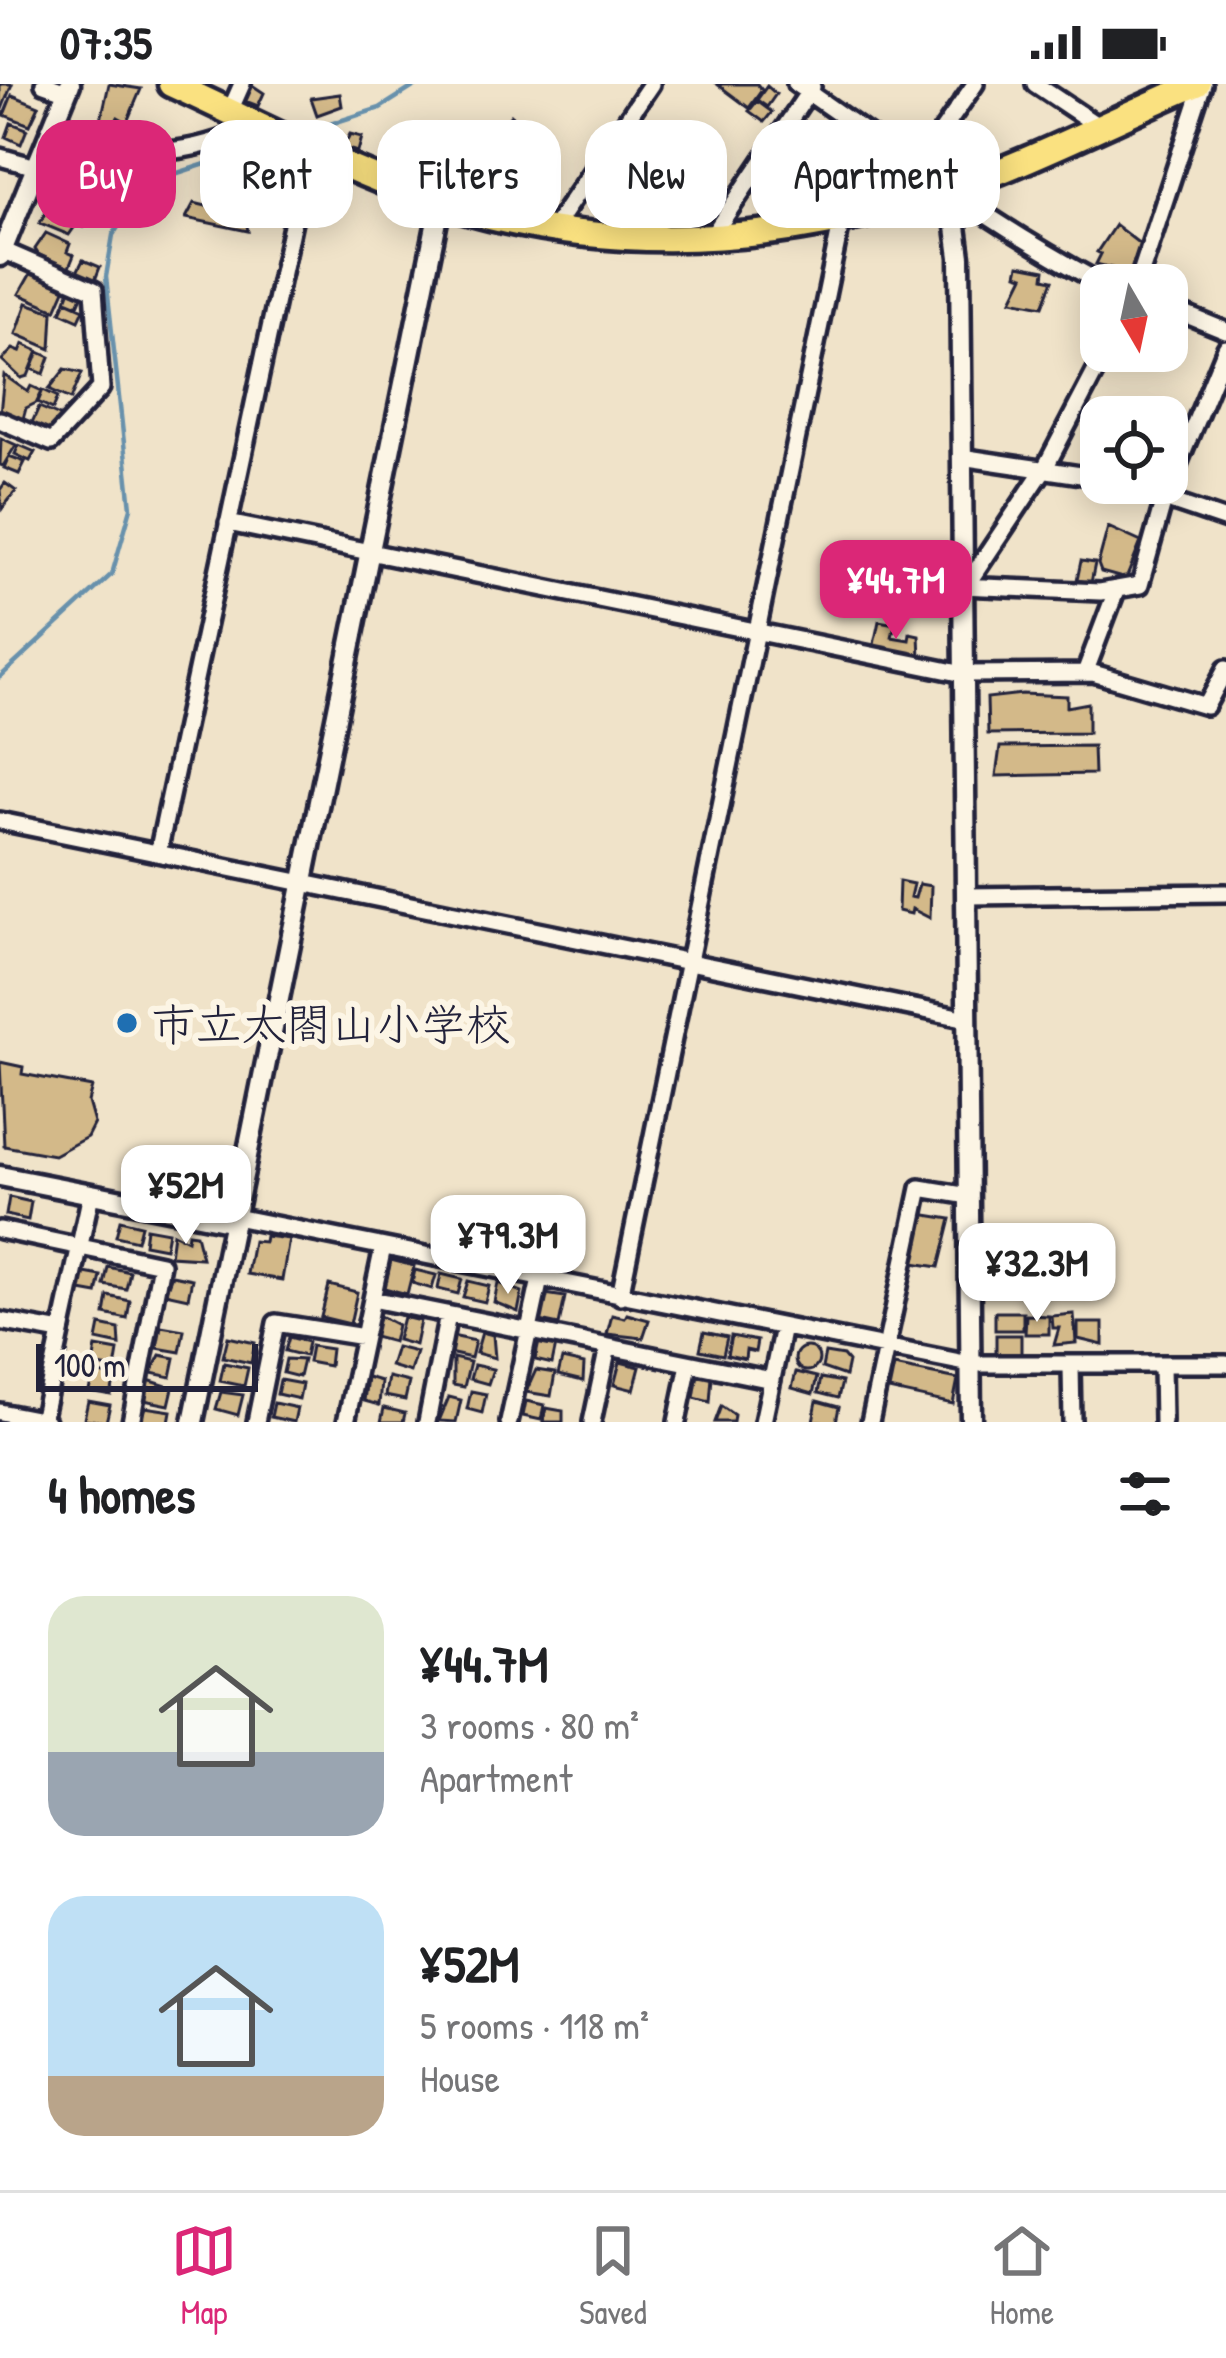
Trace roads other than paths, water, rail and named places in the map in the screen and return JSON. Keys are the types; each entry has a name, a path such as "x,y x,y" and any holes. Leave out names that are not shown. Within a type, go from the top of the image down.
{"main road":[{"path":"171,84 251,120"},
{"path":"1000,168 1200,84"},
{"path":"544,228 664,242 779,228"}],"street":[{"path":"44,84 68,88 55,120"},
{"path":"230,111 242,84"},
{"path":"552,230 651,84"},
{"path":"950,120 975,84"},
{"path":"1035,84 1059,91 1098,126"},
{"path":"1144,264 1200,84"},
{"path":"710,239 806,87 853,120"},
{"path":"0,157 36,167 1,253 94,290 101,388 51,442 0,420"},
{"path":"1000,226 1080,272"},
{"path":"158,854 289,228"},
{"path":"193,1422 437,228"},
{"path":"620,1296 840,228"},
{"path":"956,228 971,1422"},
{"path":"1188,316 1226,331"},
{"path":"1188,440 1226,347"},
{"path":"964,586 1046,466 1095,372"},
{"path":"961,457 1080,473"},
{"path":"964,586 1116,591 1140,585 1163,504"},
{"path":"1185,504 1226,520"},
{"path":"228,523 964,674 1085,673 1206,706 1226,669"},
{"path":"1085,673 1116,591"},
{"path":"0,821 968,1019"},
{"path":"966,896 1226,892"},
{"path":"0,1175 970,1364 1226,1364"},
{"path":"870,1422 920,1189 969,1196"},
{"path":"0,1412 46,1421 91,1194"},
{"path":"0,1230 161,1264 131,1422"},
{"path":"346,1422 382,1247"},
{"path":"508,1422 540,1279"},
{"path":"372,1299 772,1380"},
{"path":"427,1422 448,1315"},
{"path":"0,1321 61,1332"},
{"path":"256,1422 276,1323 364,1337"},
{"path":"763,1422 783,1327"},
{"path":"592,1422 608,1347"},
{"path":"677,1422 689,1364"},
{"path":"1162,1365 1162,1422"},
{"path":"1071,1366 1072,1422"}],"waterway":[{"path":"343,120 380,108 418,84"},
{"path":"0,677 112,574 131,508 106,277 113,235 136,199 159,179 200,166"}],"place":[{"name":"市立太閤山小学校","path":"127,1023"}]}
